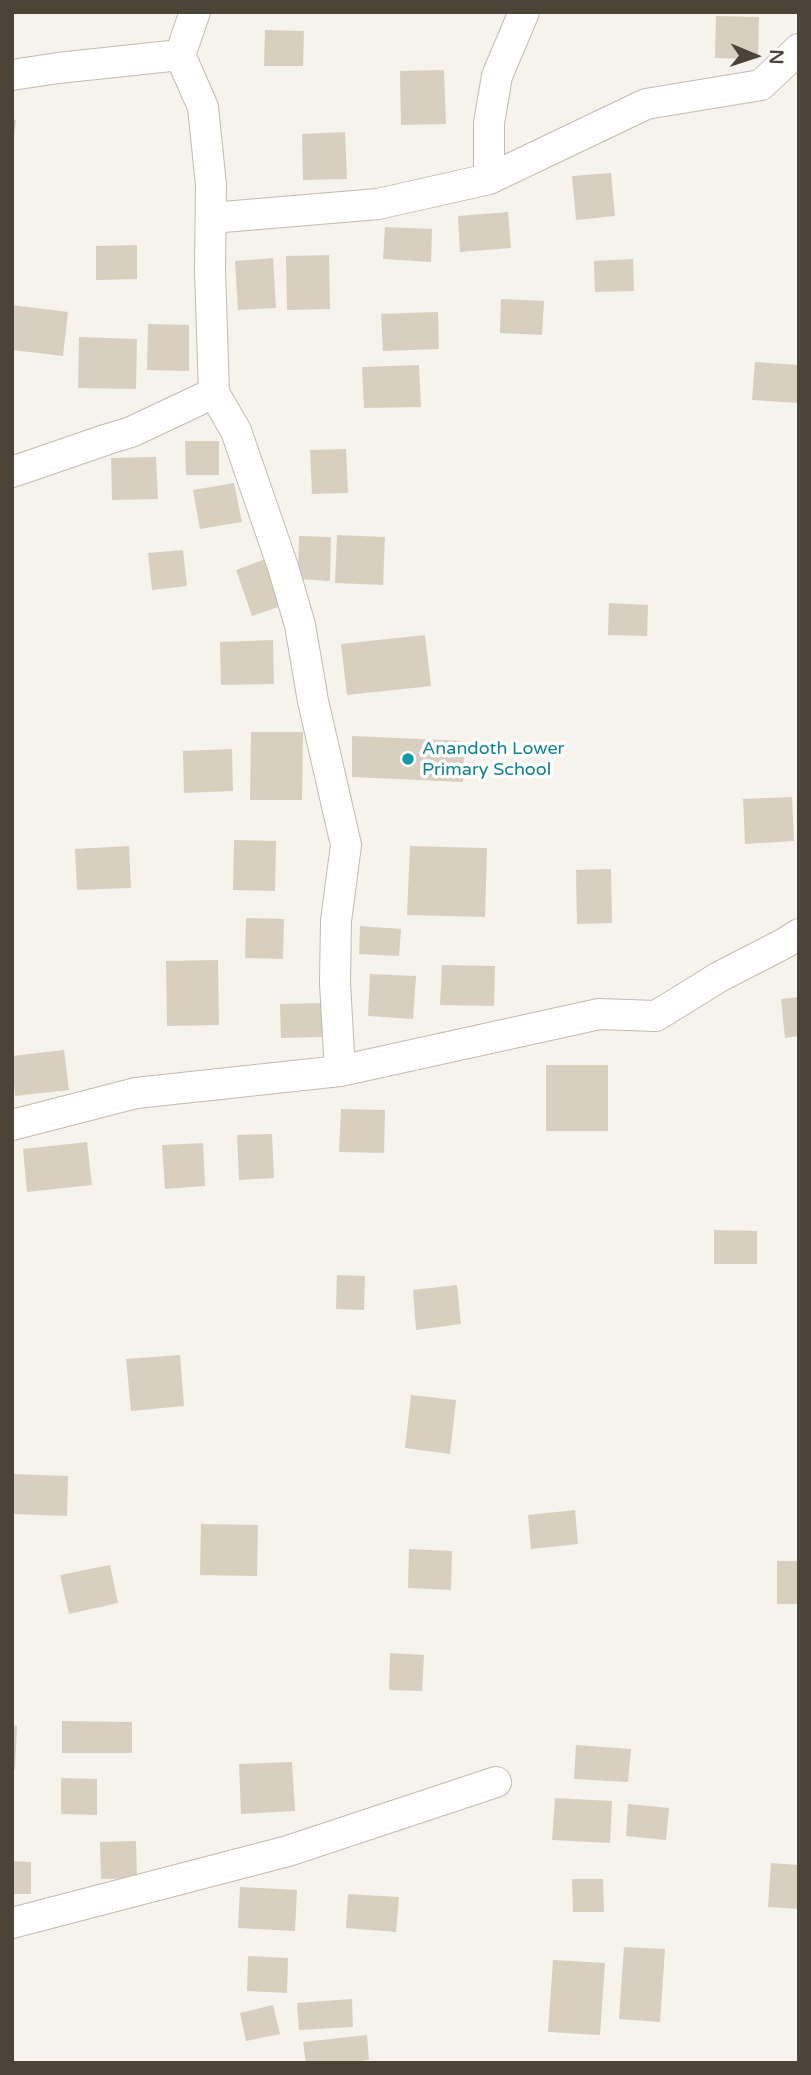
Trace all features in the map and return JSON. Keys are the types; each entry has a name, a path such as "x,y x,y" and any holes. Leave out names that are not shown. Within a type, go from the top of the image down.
{"street":[{"path":"195,12 180,55 203,107 211,185 210,270 214,393 236,431 279,554 300,625 313,701 346,845 336,933 335,983 340,1071"},
{"path":"489,178 489,123 497,76 524,12"},
{"path":"211,218 378,204 489,178 646,104 761,85 799,50"},
{"path":"12,75 180,55"},
{"path":"12,472 131,432 214,393"},
{"path":"12,1125 136,1093 340,1071 599,1014 656,1016 719,977 799,934"},
{"path":"12,1923 288,1851 496,1782"}],"building":[{"path":"716,16 759,17 758,59 715,58"},
{"path":"265,30 304,31 303,66 264,66"},
{"path":"444,70 446,124 401,125 400,71"},
{"path":"12,119 16,120 14,137 12,137"},
{"path":"345,132 347,179 303,180 302,134"},
{"path":"611,173 615,216 576,220 572,176"},
{"path":"508,212 511,248 460,252 458,216"},
{"path":"385,227 432,229 431,262 383,259"},
{"path":"137,245 137,279 96,280 96,246"},
{"path":"329,255 330,309 287,310 286,256"},
{"path":"273,258 276,308 238,310 235,261"},
{"path":"633,259 634,291 595,292 594,261"},
{"path":"501,299 544,301 542,335 500,333"},
{"path":"12,305 68,312 63,356 12,350"},
{"path":"438,312 439,349 383,351 381,314"},
{"path":"148,324 189,325 189,371 147,370"},
{"path":"79,337 137,339 136,389 78,388"},
{"path":"755,362 799,365 799,403 752,400"},
{"path":"419,365 421,407 364,408 362,367"},
{"path":"185,441 219,441 219,475 186,475"},
{"path":"346,449 348,493 312,494 310,450"},
{"path":"156,457 158,499 112,500 111,458"},
{"path":"234,483 242,522 200,529 193,490"},
{"path":"337,535 385,537 383,585 335,583"},
{"path":"299,536 331,537 330,581 298,579"},
{"path":"183,550 187,586 152,590 148,553"},
{"path":"271,557 287,604 252,616 236,570"},
{"path":"609,603 648,605 647,636 608,635"},
{"path":"425,635 431,686 347,695 341,644"},
{"path":"273,640 274,684 221,685 220,642"},
{"path":"251,732 303,732 302,800 250,800"},
{"name":"Anandoth Lower Primary School","path":"352,736 465,741 463,782 352,777"},
{"path":"232,749 233,791 184,793 183,751"},
{"path":"792,797 794,841 745,844 743,799"},
{"path":"234,840 276,841 275,891 233,890"},
{"path":"129,846 131,888 77,890 75,849"},
{"path":"410,846 487,848 485,917 407,915"},
{"path":"611,869 612,923 577,924 576,870"},
{"path":"246,918 284,919 283,959 245,958"},
{"path":"360,926 401,929 399,956 359,954"},
{"path":"218,960 219,1025 167,1026 166,961"},
{"path":"442,965 495,966 494,1006 440,1005"},
{"path":"370,974 416,976 413,1019 368,1016"},
{"path":"799,997 799,1036 785,1038 781,999"},
{"path":"322,1003 323,1037 281,1038 280,1004"},
{"path":"64,1050 69,1090 15,1096 12,1056"},
{"path":"546,1065 608,1065 608,1131 546,1131"},
{"path":"341,1109 385,1110 384,1153 339,1152"},
{"path":"272,1134 274,1178 239,1180 237,1135"},
{"path":"87,1142 92,1185 27,1192 23,1149"},
{"path":"203,1143 205,1186 165,1189 162,1145"},
{"path":"714,1230 757,1231 757,1264 714,1264"},
{"path":"337,1275 365,1276 364,1310 336,1309"},
{"path":"457,1285 461,1324 416,1330 413,1290"},
{"path":"180,1355 184,1406 131,1411 126,1359"},
{"path":"411,1395 456,1400 450,1454 405,1448"},
{"path":"12,1474 68,1476 67,1516 12,1514"},
{"path":"575,1510 578,1544 531,1549 528,1515"},
{"path":"201,1524 258,1525 257,1576 200,1575"},
{"path":"409,1549 452,1551 451,1590 408,1588"},
{"path":"777,1561 799,1561 799,1604 777,1604"},
{"path":"110,1565 118,1603 69,1614 60,1575"},
{"path":"390,1653 424,1655 422,1691 389,1690"},
{"path":"62,1721 132,1722 132,1753 62,1753"},
{"path":"12,1725 17,1726 15,1769 12,1769"},
{"path":"576,1745 631,1749 628,1782 574,1779"},
{"path":"292,1762 295,1811 241,1814 239,1764"},
{"path":"61,1778 97,1779 97,1815 61,1814"},
{"path":"555,1798 612,1801 610,1843 552,1840"},
{"path":"628,1804 669,1808 666,1840 626,1836"},
{"path":"136,1841 137,1878 101,1879 100,1842"},
{"path":"12,1861 31,1862 31,1894 12,1894"},
{"path":"771,1863 799,1865 799,1909 768,1907"},
{"path":"572,1879 603,1879 604,1912 573,1912"},
{"path":"240,1887 297,1890 295,1931 238,1928"},
{"path":"348,1894 399,1897 396,1932 346,1928"},
{"path":"624,1947 665,1949 660,2022 619,2019"},
{"path":"248,1956 288,1958 287,1993 247,1991"},
{"path":"553,1960 605,1963 600,2035 548,2032"},
{"path":"352,1999 353,2027 299,2030 297,2003"},
{"path":"273,2005 280,2034 246,2041 240,2013"},
{"path":"367,2035 369,2060 306,2063 303,2042"}],"place":[{"name":"Anandoth Lower Primary School","path":"408,759"}]}
